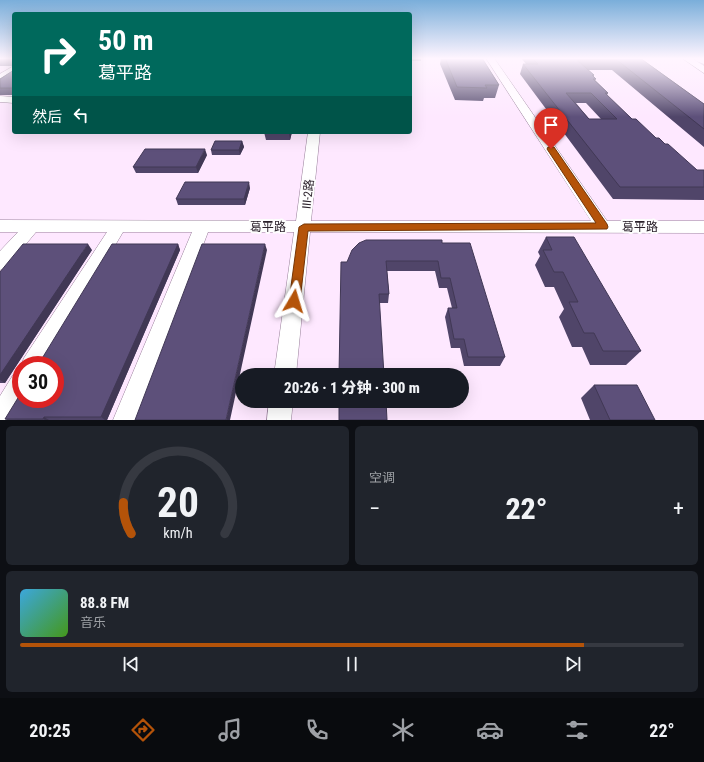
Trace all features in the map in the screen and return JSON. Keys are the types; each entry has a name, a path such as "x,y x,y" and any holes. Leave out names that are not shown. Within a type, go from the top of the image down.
{"street":[{"path":"503,78 603,227"},
{"path":"0,100 12,100"},
{"name":"III-2路","path":"286,368 304,227 314,134"},
{"name":"葛平路","path":"0,226 704,227"},
{"path":"0,264 32,226"},
{"path":"38,356 119,226"},
{"path":"125,420 202,227"},
{"path":"0,417 12,398"},
{"path":"279,420 280,408"}],"building":[{"path":"12,78 12,88 0,88 0,79"},
{"path":"453,78 494,78 499,85 485,85 487,88 457,87"},
{"path":"534,78 595,78 596,79 593,79 608,93 605,93 632,119 636,119 656,138 659,138 665,144 668,144 697,170 704,170 704,187 620,187","holes":["566,93 591,93 617,119 589,119"]},
{"path":"639,78 667,78 704,104 704,129"},
{"path":"215,141 242,141 239,150 211,150"},
{"path":"145,149 205,149 196,167 133,167"},
{"path":"185,182 249,182 244,199 176,199"},
{"path":"546,237 574,237 641,351 603,351 594,333 584,333 569,302 578,302 563,272 554,272 543,250 552,250"},
{"path":"366,240 442,240 442,243 470,243 505,357 468,357 464,339 454,339 448,308 457,308 450,278 441,278 438,261 386,261 389,294 379,294 384,368 339,368 341,262 347,262 352,250 359,243"},
{"path":"23,244 88,244 0,375 0,272"},
{"path":"112,244 178,244 101,417 5,419 12,408 64,408 64,356 44,356"},
{"path":"202,244 265,244 238,368 235,368 235,379 226,420 135,420"},
{"path":"594,385 637,385 655,420 610,420"},
{"path":"339,408 386,408 387,420 339,420"}],"route":[{"path":"294,301 304,227 603,227 551,149"}]}
